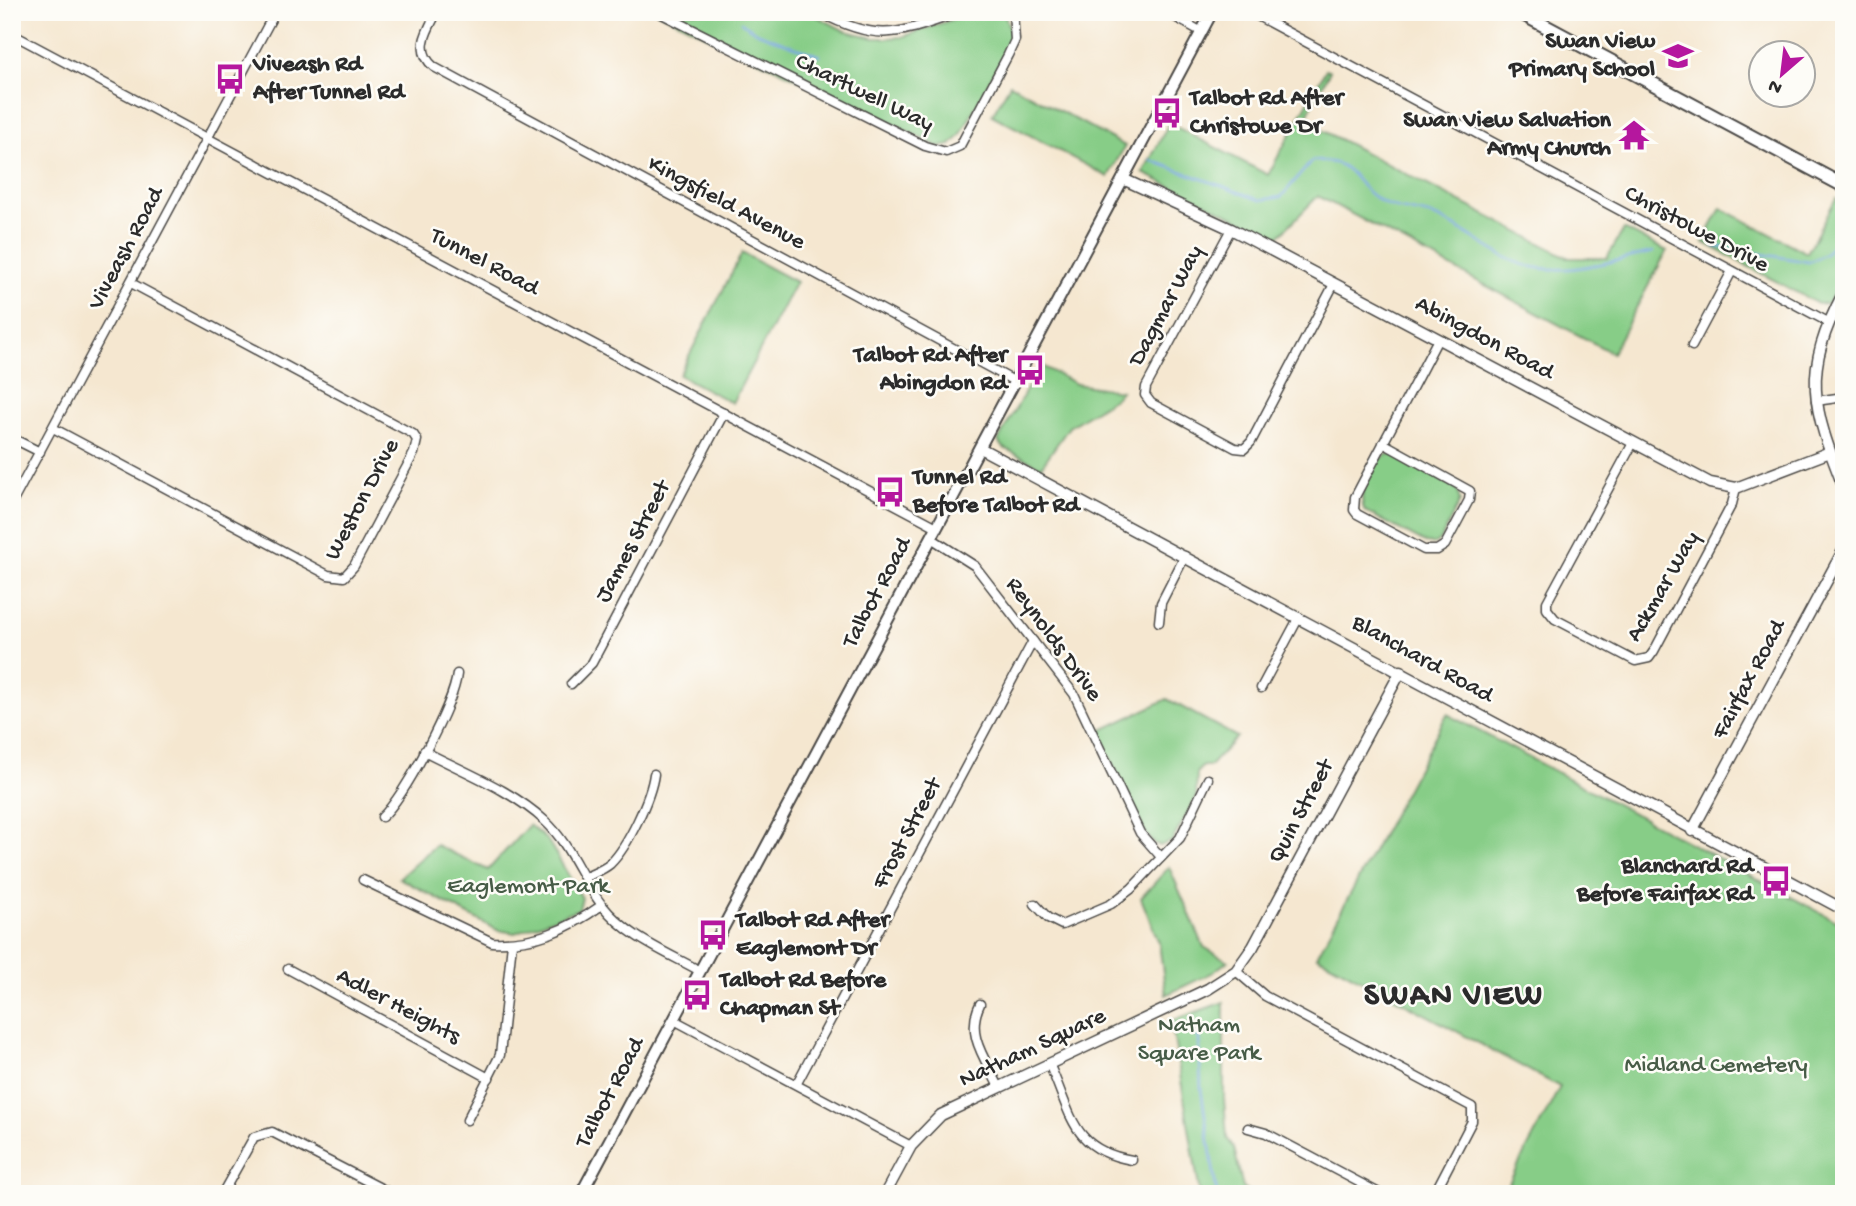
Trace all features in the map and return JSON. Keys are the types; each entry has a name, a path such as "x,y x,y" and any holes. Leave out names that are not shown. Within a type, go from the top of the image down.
{"main road":[{"name":"Talbot Road","path":"582,1194 1212,12"},
{"path":"1519,12 1844,186"}],"street":[{"name":"Viveash Road","path":"12,503 275,12"},
{"name":"Kingsfield Avenue","path":"437,12 424,36 424,54 431,65 445,74 1014,381"},
{"name":"Chartwell Way","path":"658,12 850,111 925,146 946,152 960,146 1008,55 1015,40 1013,12"},
{"path":"819,12 852,29 881,34 900,32 961,12"},
{"path":"1166,12 1202,32"},
{"name":"Christowe Drive","path":"1250,12 1828,322"},
{"name":"Tunnel Road","path":"12,34 937,527"},
{"name":"Abingdon Road","path":"1123,179 1231,229 1710,483 1736,488"},
{"name":"Dagmar Way","path":"1231,229 1146,387 1145,395 1151,403 1223,441 1244,449 1251,442 1334,284"},
{"path":"1692,346 1732,271"},
{"name":"Weston Drive","path":"53,428 328,575 344,577 355,566 414,453 417,440 413,434 131,283"},
{"path":"1844,292 1828,322 1815,367 1816,401 1830,452 1844,488"},
{"path":"1383,443 1470,491 1469,500 1445,545 1437,551 1424,550 1354,510 1355,497 1383,443 1438,339"},
{"path":"1816,401 1844,397"},
{"name":"James Street","path":"571,684 592,663 724,413"},
{"path":"12,438 40,452"},
{"name":"Ackmar Way","path":"1633,443 1547,602 1547,609 1555,620 1635,661 1649,658 1654,651 1732,504 1736,488"},
{"name":"Blanchard Road","path":"980,447 1844,911"},
{"path":"1736,488 1830,452"},
{"name":"Reynolds Drive","path":"931,538 975,566 1074,694 1140,833 1161,858"},
{"name":"Fairfax Road","path":"1692,831 1844,549"},
{"path":"1159,622 1161,603 1185,556"},
{"path":"1261,688 1299,617"},
{"name":"Frost Street","path":"797,1083 1033,641"},
{"name":"Quin Street","path":"1237,971 1254,947 1401,671"},
{"path":"382,817 396,803 424,751 453,695 457,674"},
{"path":"424,751 534,811 556,832 602,905 646,942 700,971"},
{"path":"586,877 610,864 620,851 652,791 653,775"},
{"path":"1035,904 1055,923 1070,924 1122,897 1180,838 1208,779"},
{"path":"363,880 469,934 492,942 512,943 551,936 602,905"},
{"path":"467,1121 500,1055 512,943"},
{"name":"Adler Heights","path":"288,969 489,1078"},
{"path":"1237,971 1265,996 1472,1107 1472,1121 1434,1194"},
{"name":"Natham Square","path":"885,1194 911,1146 941,1115 1208,989 1237,971"},
{"path":"980,1003 972,1024 999,1087"},
{"path":"674,1020 797,1083 911,1146"},
{"path":"1049,1066 1087,1143 1108,1156 1132,1160"},
{"path":"1248,1128 1266,1133 1381,1194"},
{"path":"222,1194 254,1137 272,1132 392,1194"}],"green space":[{"path":"658,12 809,12 843,30 874,38 888,38 902,37 974,12 1004,12 1011,33 1008,47 960,136 951,145 940,147"},
{"path":"1326,69 1330,71 1304,121 1569,258 1607,258 1624,229 1667,251 1612,353 1318,196 1277,238 1143,173 1169,123 1268,175"},
{"path":"1010,84 1125,146 1108,177 992,115"},
{"path":"1836,198 1844,202 1844,275 1828,303 1818,304 1703,242 1721,208 1807,253"},
{"path":"742,253 796,282 732,403 679,375"},
{"path":"1040,365 1076,384 1121,391 1069,427 1041,467 1002,447 998,441"},
{"path":"1387,454 1396,455 1457,489 1460,501 1441,539 1433,544 1425,543 1365,511 1362,497 1367,480 1376,464"},
{"path":"1167,699 1237,737 1210,766 1203,766 1197,772 1196,798 1172,841 1160,846 1152,842 1144,831 1098,732"},
{"name":"Midland Cemetery","path":"1447,714 1844,925 1844,1194 1503,1194 1560,1087 1317,956"},
{"name":"Eaglemont Park","path":"529,825 548,841 582,898 579,909 515,933 497,930 399,878 436,845 488,870"},
{"path":"1169,867 1204,947 1228,961 1212,973 1166,995 1159,943 1141,898"},
{"name":"Natham Square Park","path":"1224,1002 1224,1099 1227,1138 1234,1148 1243,1188 1254,1194 1200,1194 1171,1021"}],"waterway":[{"path":"741,22 758,33 820,56"},
{"path":"1150,160 1260,200 1281,197 1312,161 1337,163 1345,167 1368,192 1384,203 1438,218 1507,258 1542,269 1579,268 1653,252"},
{"path":"1714,246 1809,262 1825,254 1844,232"},
{"path":"1190,1029 1199,1038 1201,1089 1217,1194"}],"place":[{"name":"Swan View Primary School","path":"1678,56"},
{"name":"Viveash Rd After Tunnel Rd","path":"230,79"},
{"name":"Talbot Rd After Christowe Dr","path":"1167,113"},
{"name":"Swan View Salvation Army Church","path":"1634,135"},
{"name":"Talbot Rd After Abingdon Rd","path":"1030,370"},
{"name":"Tunnel Rd Before Talbot Rd","path":"890,492"},
{"name":"Blanchard Rd Before Fairfax Rd","path":"1776,881"},
{"name":"Talbot Rd After Eaglemont Dr","path":"713,935"},
{"name":"Talbot Rd Before Chapman St","path":"697,995"}],"district":[{"name":"SWAN VIEW","path":"1454,997"}]}
